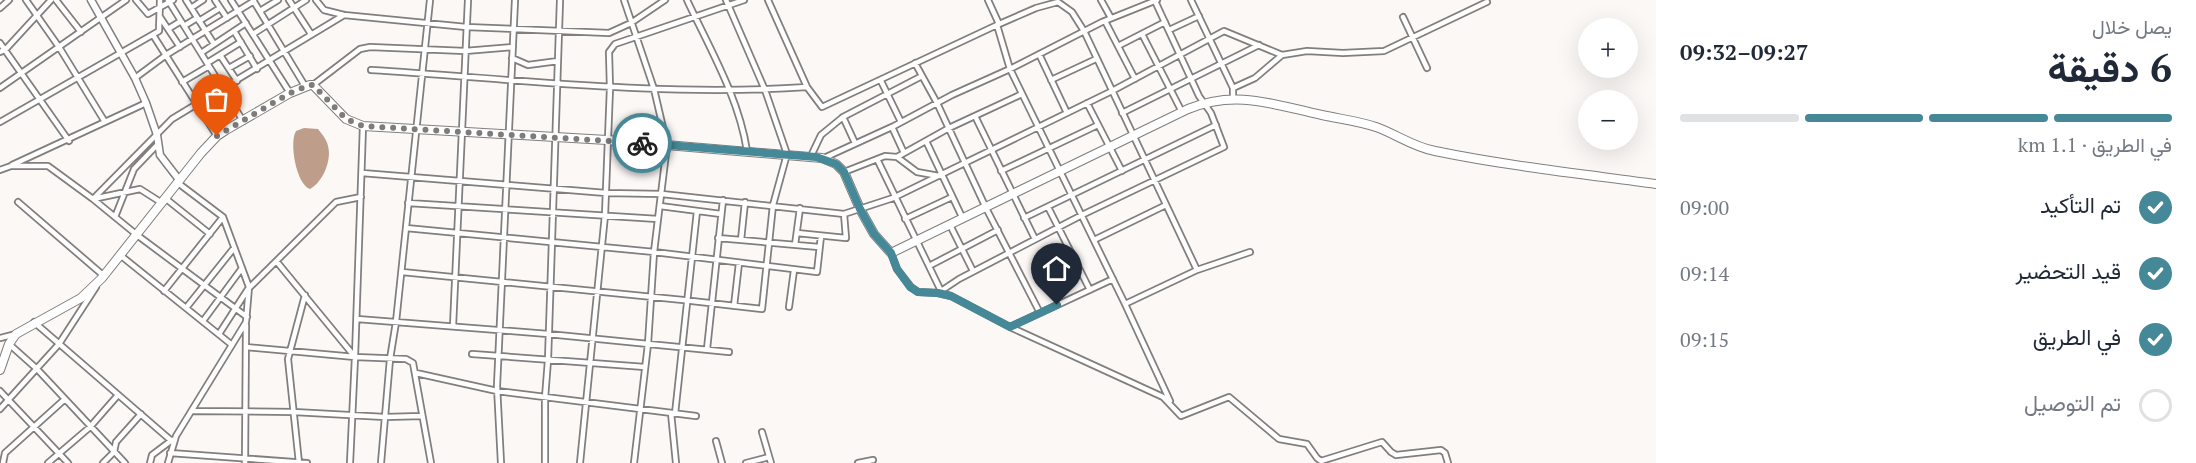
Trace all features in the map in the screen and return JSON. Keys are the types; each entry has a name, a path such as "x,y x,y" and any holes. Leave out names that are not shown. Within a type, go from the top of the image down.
{"highway":[{"path":"0,370 9,344 16,333 81,298 103,277 217,136 290,93 309,86 346,119 363,126 607,140 822,158 836,164 844,172 874,234 891,253 1182,112 1204,103 1233,99 1255,99 1376,127 1418,147 1436,152 1503,164 1656,184"}],"main road":[{"path":"91,0 135,78 157,135 160,155 179,182"}],"street":[{"path":"1,4 9,0"},
{"path":"26,0 59,47 105,122"},
{"path":"3,51 51,0"},
{"path":"56,0 81,32"},
{"path":"0,88 126,0"},
{"path":"136,0 148,14 170,1 243,121"},
{"path":"0,122 159,32 160,0"},
{"path":"186,0 214,44"},
{"path":"191,8 203,0"},
{"path":"215,0 227,18"},
{"path":"231,0 290,93"},
{"path":"260,11 278,0"},
{"path":"289,0 311,34"},
{"path":"253,34 306,0"},
{"path":"316,0 324,10 344,15 466,27 609,33 631,23 665,0"},
{"path":"381,463 390,358 402,272 430,0"},
{"path":"453,326 460,132 468,0"},
{"path":"501,463 497,390 498,356 515,0"},
{"path":"545,463 545,398 560,0"},
{"path":"624,0 654,89 667,145 654,252 648,344 634,463"},
{"path":"687,0 729,90 743,126 747,152"},
{"path":"580,463 605,215 611,46 728,3 744,0"},
{"path":"768,0 807,87 822,107 1046,3 1058,2 1072,12 1083,31 1197,270"},
{"path":"996,0 988,2 998,25 1010,69 1125,304 1171,405"},
{"path":"1065,7 1067,0"},
{"path":"1101,0 1118,46 1135,79"},
{"path":"822,158 892,127 1083,31 1156,0 1191,79 1216,125 1224,147 1058,227 973,271 939,292"},
{"path":"1191,0 1233,88 1233,99"},
{"path":"135,78 166,55 254,1 309,86 360,49 370,47 465,51 513,48"},
{"path":"1233,88 1255,78 1282,55 1307,51 1343,53 1384,51 1486,2"},
{"path":"402,272 762,309 773,205 787,154 765,90 728,3"},
{"path":"168,29 198,19 220,8"},
{"path":"93,199 172,119 344,15"},
{"path":"159,16 180,47"},
{"path":"1169,30 1199,16"},
{"path":"1403,17 1428,68"},
{"path":"1118,46 1165,22"},
{"path":"201,52 246,23"},
{"path":"234,31 258,69"},
{"path":"362,173 606,193 662,194 844,214 894,197 966,163 1112,92 1224,31 1282,55"},
{"path":"1142,34 1182,112"},
{"path":"153,35 217,136"},
{"path":"183,82 241,42"},
{"path":"0,43 3,51 22,72 69,141"},
{"path":"1122,113 1259,45"},
{"path":"1040,54 1067,113"},
{"path":"220,55 237,81"},
{"path":"229,68 250,56"},
{"path":"512,58 528,64 558,61"},
{"path":"1052,80 1096,59"},
{"path":"915,63 950,128 986,208 1040,313"},
{"path":"371,70 610,88 765,90 807,87"},
{"path":"811,156 822,135 843,117 922,76"},
{"path":"881,81 901,122"},
{"path":"897,157 950,128 1022,94"},
{"path":"0,170 69,141 146,103"},
{"path":"1087,103 1122,171"},
{"path":"975,116 1035,239"},
{"path":"843,117 855,143"},
{"path":"1000,171 1098,125"},
{"path":"1024,219 1216,125"},
{"path":"350,463 356,357 363,126"},
{"path":"892,127 904,153"},
{"path":"926,141 940,175 963,219"},
{"path":"115,217 134,169 158,144"},
{"path":"844,172 885,156 897,157 917,172 940,175"},
{"path":"877,159 929,266 939,292"},
{"path":"11,166 48,166 236,309 246,320"},
{"path":"179,182 223,217 248,289 245,461"},
{"path":"93,199 140,189 164,201 210,234"},
{"path":"219,334 248,289 336,202 361,197"},
{"path":"905,219 952,197"},
{"path":"706,349 723,200"},
{"path":"0,409 59,344 103,277 18,201"},
{"path":"741,240 745,202"},
{"path":"408,203 658,219"},
{"path":"1094,240 1166,205"},
{"path":"660,206 721,214"},
{"path":"1048,207 1090,290"},
{"path":"795,244 800,208"},
{"path":"676,463 673,413 697,211"},
{"path":"796,233 846,238 844,214"},
{"path":"164,291 223,217"},
{"path":"950,225 973,271"},
{"path":"406,228 654,252 817,272 820,236"},
{"path":"929,266 998,230"},
{"path":"718,238 819,247"},
{"path":"186,308 234,248"},
{"path":"1125,304 1197,270 1250,252"},
{"path":"891,253 897,269 910,287 918,292 939,292 951,296 1010,327 1162,397 1178,414 1183,416 1231,397 1275,436 1287,442 1307,444 1321,461 1382,442 1392,452 1399,455 1441,450 1448,463"},
{"path":"120,255 232,345"},
{"path":"277,262 356,357"},
{"path":"734,306 739,263"},
{"path":"203,321 242,268"},
{"path":"789,307 795,270"},
{"path":"1010,327 1113,279"},
{"path":"299,463 288,359 305,295"},
{"path":"357,319 729,351"},
{"path":"150,463 152,455 172,442 193,411 246,320"},
{"path":"34,322 172,442"},
{"path":"0,338 16,333"},
{"path":"9,344 37,369 125,463"},
{"path":"246,347 406,359 412,363 416,373 431,463"},
{"path":"472,354 645,367"},
{"path":"416,373 545,398 696,416"},
{"path":"0,391 68,463"},
{"path":"48,463 90,427 118,395"},
{"path":"4,462 5,453 65,399"},
{"path":"193,411 294,412 385,417 422,416"},
{"path":"103,463 114,452 117,442 141,414"},
{"path":"762,432 771,463"},
{"path":"716,441 722,463"},
{"path":"168,463 172,442"},
{"path":"170,453 245,461 307,463"},
{"path":"746,463 769,457"},
{"path":"858,463 873,460"}],"shaded area":[{"path":"304,128 318,129 327,142 329,152 322,176 310,189 301,179 295,162 293,144 296,131"}],"way so far":[{"path":"217,136 290,93 313,85 346,119 363,126 642,143"}],"route":[{"path":"642,143 830,160 844,172 874,234 891,253 897,269 910,287 918,292 951,296 1010,327 1057,305"}]}
